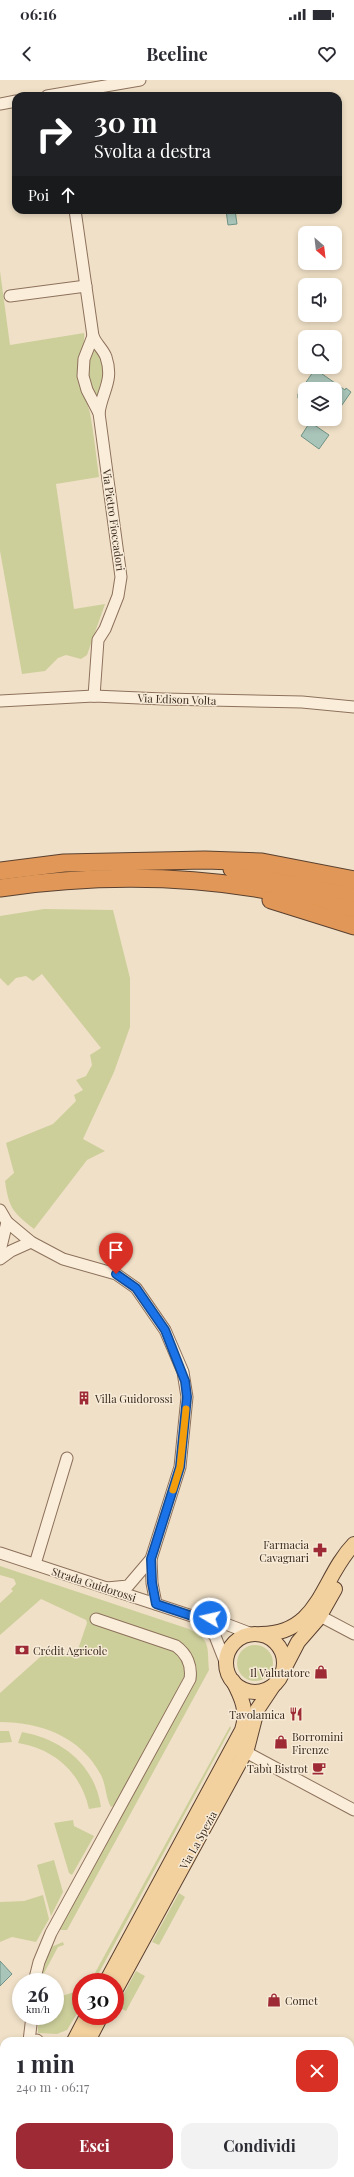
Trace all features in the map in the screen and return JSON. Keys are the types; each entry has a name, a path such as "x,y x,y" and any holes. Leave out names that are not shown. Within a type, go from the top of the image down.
{"highway":[{"path":"0,871 64,863 171,862 205,860 262,862 354,880"},
{"path":"171,862 216,866 312,884 354,895"},
{"path":"0,888 57,881 156,879 218,883 292,895 354,910"},
{"path":"218,883 236,892 270,900 354,926"}],"main road":[{"path":"226,1664 232,1646 241,1638 255,1634 284,1631 303,1621 313,1608 344,1555 354,1544"},
{"name":"Via La Spezia","path":"124,1974 240,1749 252,1736 257,1710 284,1671 298,1642 320,1616 354,1553"},
{"path":"255,1634 270,1638 280,1646 284,1658 284,1671"},
{"name":"Via La Spezia","path":"226,1664 243,1704 245,1716 240,1749"},
{"path":"233,1682 242,1689 255,1692 267,1690 273,1686"},
{"name":"Via La Spezia","path":"112,1973 180,1864"},
{"path":"82,2037 85,2025"},
{"path":"84,2037 94,2025"}],"street":[{"path":"75,92 140,80"},
{"path":"0,104 12,102"},
{"name":"Via Pietro Fioccadori","path":"76,214 93,336 105,354 108,369 108,383 99,413"},
{"path":"10,296 86,286"},
{"name":"Via Pietro Fioccadori","path":"93,336 85,356 84,376 88,393 99,413 121,577 120,586 113,608 98,640 94,696"},
{"name":"Via Edison Volta","path":"0,701 94,696 302,702 354,707"},
{"path":"0,1210 7,1222 31,1242 63,1259 116,1274 136,1288 165,1330 181,1366 187,1397 180,1467 151,1559 152,1583 156,1604"},
{"path":"0,1251 7,1222"},
{"path":"0,1259 10,1251 31,1242"},
{"path":"36,1564 67,1458"},
{"name":"Strada Guidorossi","path":"0,1553 198,1618 210,1618 255,1634"},
{"path":"107,1588 128,1586 151,1559"},
{"path":"320,1616 354,1634"},
{"name":"Strada Guidorossi","path":"198,1618 215,1636 226,1664"},
{"path":"36,1973 39,1962 51,1933 186,1686 190,1675 187,1658 176,1646 96,1619"},
{"path":"240,1749 354,1810"}],"green space":[{"path":"0,271 10,345 84,333 84,343 78,364 77,375 79,385 90,413 99,477 56,484 74,609 105,604 87,655 81,659 66,655 58,658 45,671 22,674 0,551"},
{"path":"92,350 98,350 106,371 99,396 94,396 86,371"},
{"path":"44,909 113,910 130,978 130,1027 114,1072 83,1139 105,1151 87,1160 34,1229 17,1214 8,1198 5,1181 14,1173 6,1143 53,1124 76,1101 74,1095 83,1090 76,1080 86,1076 92,1065 90,1055 101,1048 42,974 33,981 26,976 16,978 8,986 0,978 0,916"},
{"path":"0,1566 189,1629 202,1637 208,1651 209,1670 67,1930 60,1930 60,1927 194,1682 176,1641 97,1614 94,1624 173,1651 183,1663 185,1671 184,1679 115,1805 111,1807 101,1775 93,1762 83,1751 58,1734 45,1729 30,1725 0,1722 0,1693 49,1649 73,1657 76,1655 87,1623 86,1620 41,1599 0,1635 0,1603 13,1591 11,1589 16,1584 14,1579 0,1575"},
{"path":"258,1645 268,1650 272,1656 272,1670 268,1676 262,1680 252,1681 242,1676 238,1670 237,1660 242,1650 248,1646"},
{"path":"230,1726 231,1728 99,1973 95,1973"},
{"path":"0,1731 9,1731 12,1742 0,1743"},
{"path":"22,1732 50,1741 74,1756 92,1779 98,1792 101,1807 89,1809 80,1784 73,1774 55,1757 31,1746 18,1743"},
{"path":"73,1820 74,1826 94,1836 72,1875 69,1873 54,1823"},
{"path":"54,1860 63,1892 51,1916 37,1865"},
{"path":"179,1893 185,1897 159,1945 152,1942"},
{"path":"43,1895 49,1919 36,1942 12,1937 0,1942 0,1902 24,1901"},
{"path":"63,1942 64,1945 58,1947 44,1973 42,1973 51,1947"},
{"path":"136,1971 145,1976 126,2011 124,2010 124,1993"},
{"path":"72,1993 72,2022 67,2030 57,2034 38,2033 38,2025 64,2025 64,1995"}],"shaded area":[{"path":"227,214 236,214 237,224 228,225"},
{"path":"312,374 322,374 334,382 306,382"},
{"path":"342,388 345,390 346,388 351,392 342,405"},
{"path":"307,426 316,426 329,435 319,449 301,436"},
{"path":"0,1961 12,1974 0,1986"}],"slow traffic":[{"path":"173,1490 180,1467 186,1409"}],"place":[{"name":"Villa Guidorossi","path":"84,1398"},
{"name":"Farmacia Cavagnari","path":"320,1550"},
{"name":"Crédit Agricole","path":"22,1650"},
{"name":"Il Valutatore","path":"321,1672"},
{"name":"Tavolamica","path":"296,1714"},
{"name":"Borromini Firenze","path":"281,1742"},
{"name":"Tabù Bistrot","path":"319,1768"},
{"name":"Comet","path":"274,2000"}],"route":[{"path":"116,1274 136,1288 165,1330 183,1372 187,1397 180,1467 151,1559 152,1583 156,1604 198,1618 210,1618"}]}
